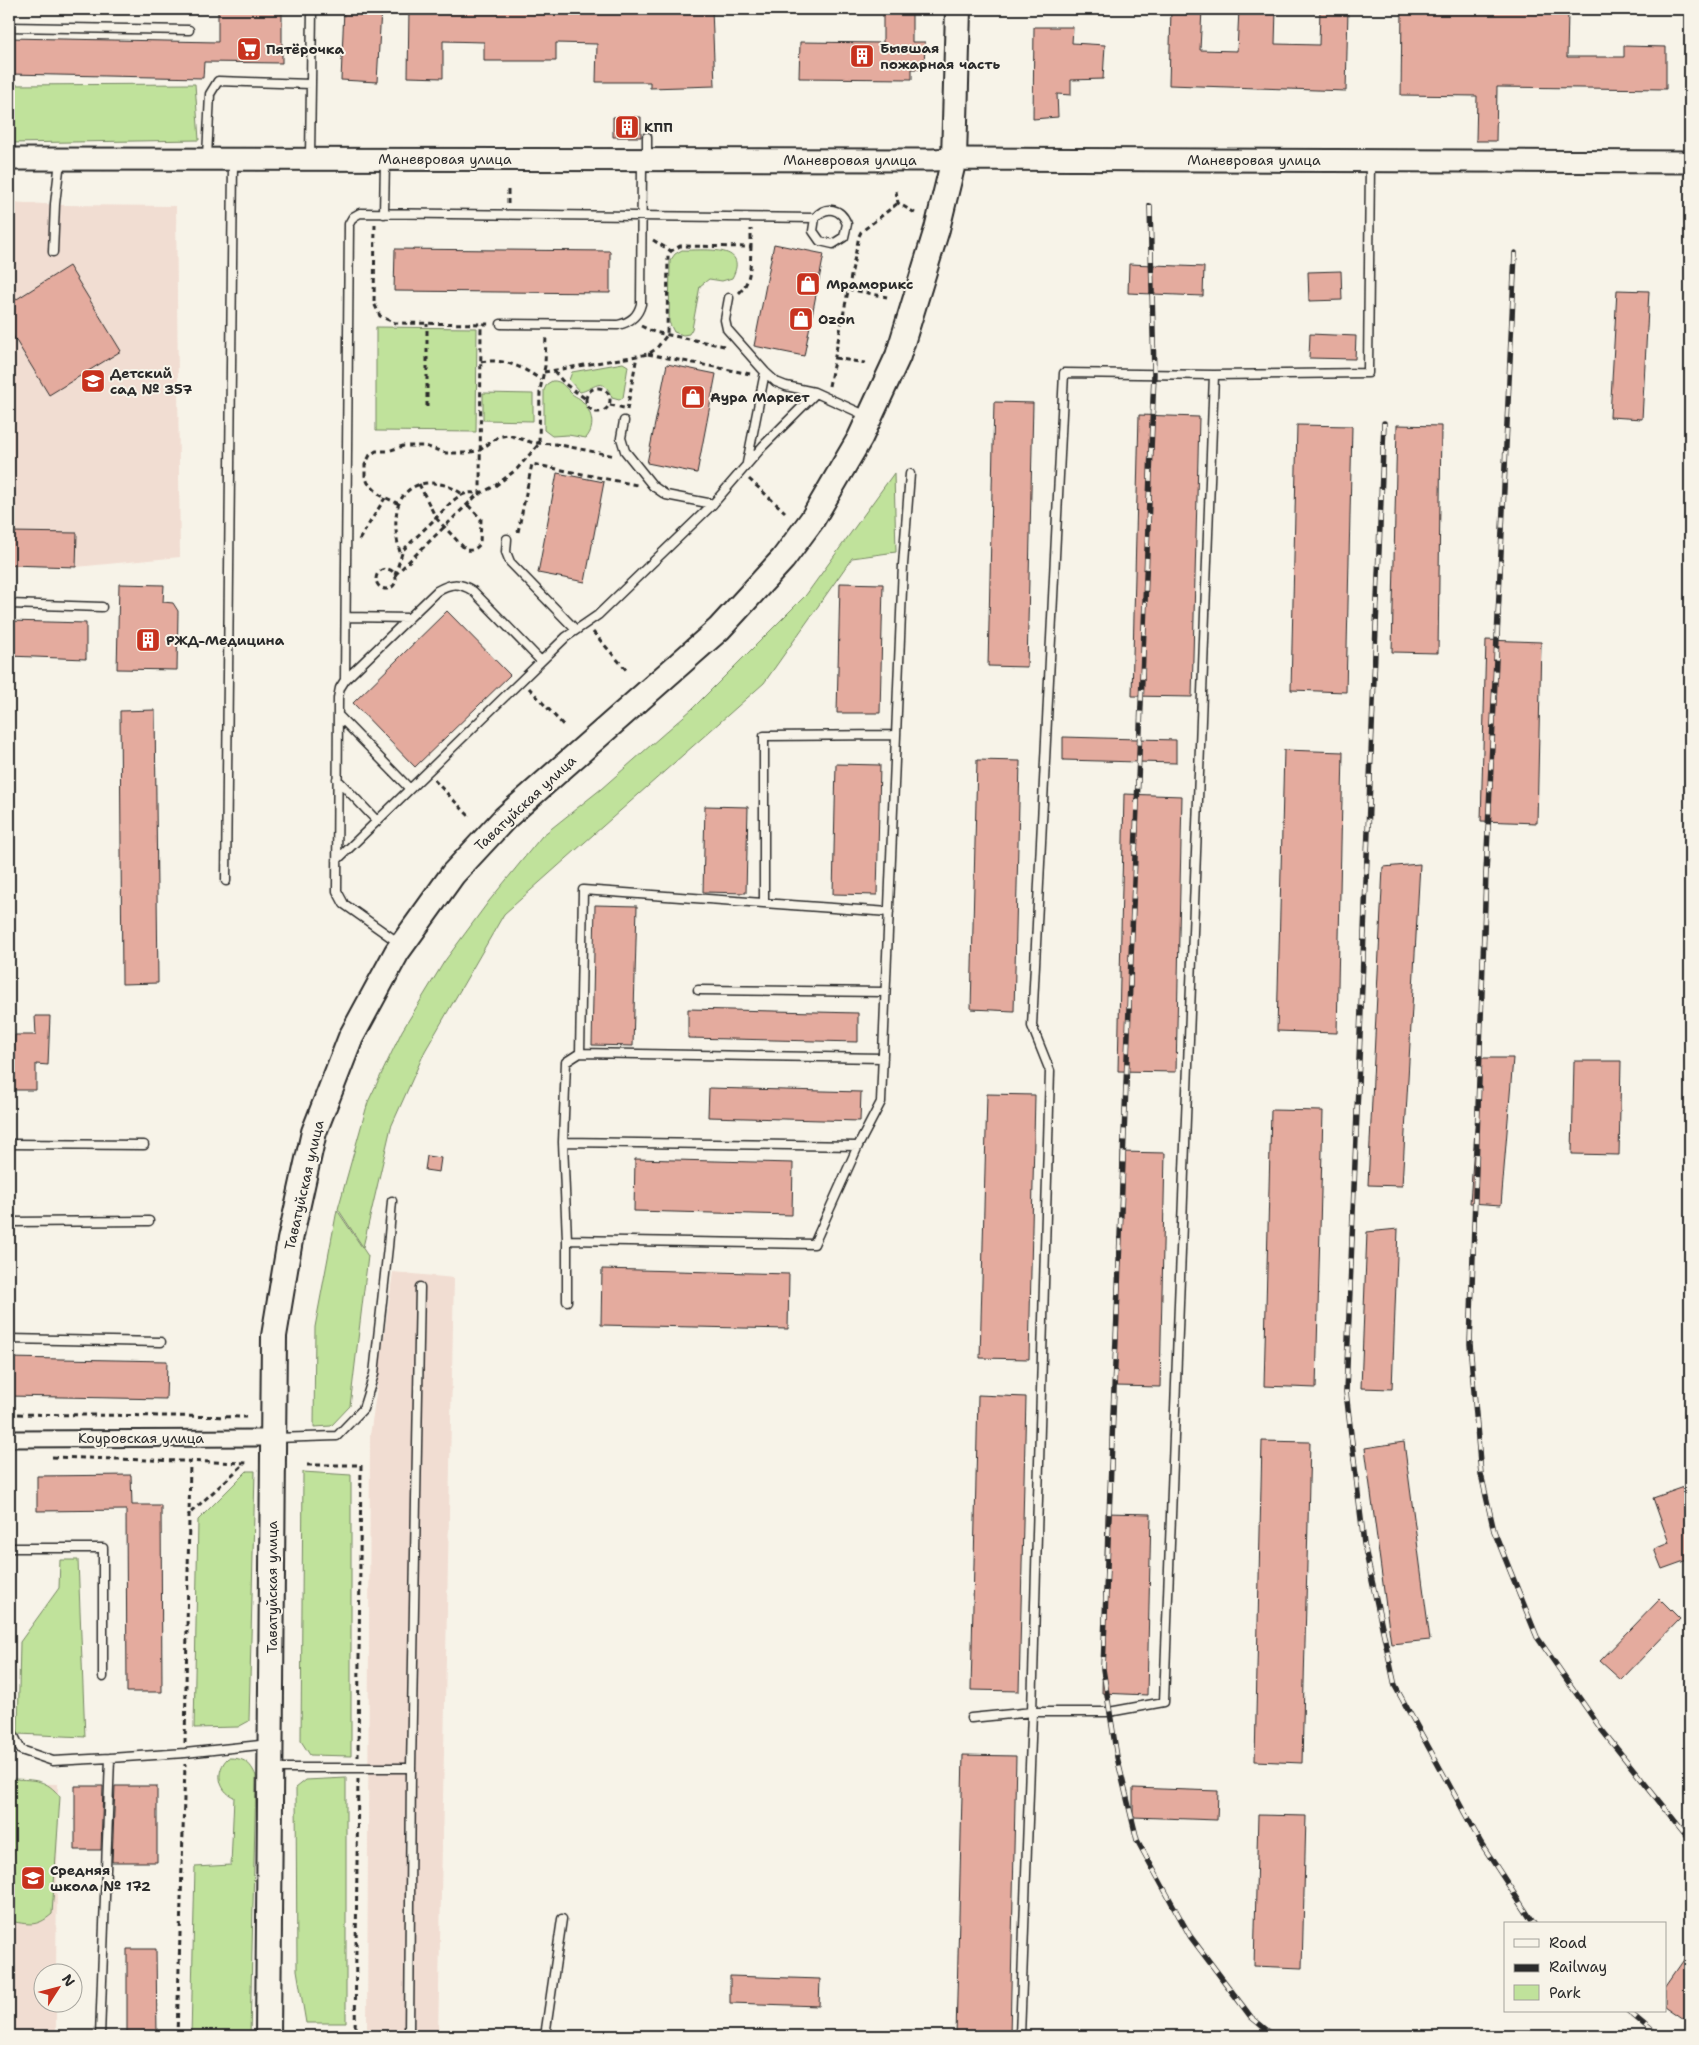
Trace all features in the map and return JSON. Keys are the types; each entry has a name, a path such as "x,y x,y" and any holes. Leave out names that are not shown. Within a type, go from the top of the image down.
{"main road":[{"name":"Таватуйская улица","path":"268,2036 274,1336 290,1240 314,1132 351,1037 402,945 453,874 505,818 719,629 783,559 837,480 870,418 898,356 937,228 954,159 958,9"}],"street":[{"name":"Маневровая улица","path":"9,159 954,159 1690,162"},
{"name":"Коуровская улица","path":"9,1439 273,1438"}],"lane":[{"path":"310,159 312,9"},
{"path":"9,27 189,30"},
{"path":"207,159 210,94 218,82 311,84"},
{"path":"501,324 618,325 633,319 641,304 642,216 648,138"},
{"path":"53,252 55,204 60,159"},
{"path":"226,881 234,159"},
{"path":"384,214 385,159"},
{"path":"1020,2036 1032,1712 1050,1071 1032,1026 1064,373 1214,375 1368,373 1370,161"},
{"path":"345,680 349,224 356,215 815,218 826,209 833,209 840,212 848,224 844,237 833,244 820,241 813,231 815,218"},
{"path":"729,298 725,323 729,332 764,374 781,384 816,393 870,418"},
{"path":"746,465 764,374"},
{"path":"971,1718 1032,1712 1109,1712 1164,1702 1214,375"},
{"path":"336,860 541,661 576,630 598,615 713,504 746,465 816,393"},
{"path":"624,421 621,438 625,451 656,489 666,495 713,504"},
{"path":"567,1240 814,1244 858,1146 881,1102 903,565 910,474"},
{"path":"507,539 506,552 510,562 576,630"},
{"path":"402,945 341,900 336,886 338,693 345,680 437,591 446,585 464,585 473,591 541,661"},
{"path":"9,604 102,607"},
{"path":"346,618 409,618"},
{"path":"338,715 410,789"},
{"path":"764,903 764,736 896,735"},
{"path":"337,779 378,820"},
{"path":"580,1053 583,890 888,912"},
{"path":"698,990 885,992"},
{"path":"567,1301 564,1142 566,1062 580,1053 882,1058"},
{"path":"564,1142 858,1146"},
{"path":"9,1144 144,1145"},
{"path":"273,1438 337,1436 364,1409 374,1374 392,1201"},
{"path":"9,1222 149,1221"},
{"path":"409,2036 411,1768 420,1287"},
{"path":"9,1339 161,1342"},
{"path":"9,1548 103,1548 103,1677"},
{"path":"9,1726 21,1750 53,1761 185,1753 271,1744"},
{"path":"100,2036 110,1758"},
{"path":"270,1768 411,1768"},
{"path":"545,2036 562,1919"}],"path":[{"path":"896,190 895,195 898,203 915,213"},
{"path":"827,398 860,234 898,203"},
{"path":"375,214 374,303 376,310 387,321 427,324 501,324"},
{"path":"729,298 740,293 747,283 751,247 751,217"},
{"path":"642,234 672,251"},
{"path":"648,354 656,349 668,335 668,255 680,246 751,247"},
{"path":"848,289 887,296"},
{"path":"633,319 645,328 668,335 745,350"},
{"path":"426,407 427,324"},
{"path":"480,494 481,324"},
{"path":"395,574 480,494 495,486 523,463 539,444 540,390 544,372 547,325"},
{"path":"544,372 648,354 764,374"},
{"path":"624,421 637,356"},
{"path":"835,358 864,363"},
{"path":"481,362 493,360 509,363 541,380"},
{"path":"554,371 565,384 586,399"},
{"path":"598,388 604,390 610,399 610,405 606,410 595,412 587,404 586,399 588,393 598,388"},
{"path":"610,405 627,408"},
{"path":"399,504 385,498 372,489 365,476 364,471 367,460 376,451 392,450 407,446 425,446 452,454 467,453 480,450 503,436 512,436 539,444 555,444 631,460"},
{"path":"523,463 656,489"},
{"path":"507,539 516,535 519,529 532,464"},
{"path":"741,472 785,512"},
{"path":"395,574 388,569 379,573 377,577 379,586 388,589 392,588 396,579 395,574 400,553 396,520 399,504 408,491 419,484 438,482 456,488 462,494"},
{"path":"419,484 436,518 444,528 466,550 473,550 480,544 481,521 468,505"},
{"path":"400,553 462,494 472,492 480,494"},
{"path":"346,560 385,498"},
{"path":"586,624 628,672"},
{"path":"521,681 565,726"},
{"path":"427,772 472,818"},
{"path":"9,1414 246,1417"},
{"path":"47,1457 245,1463 188,1515"},
{"path":"306,1465 361,1465 355,2036"}],"shaded area":[{"name":"Детский сад № 357","path":"9,202 61,205 176,206 180,557 76,567 9,565"},
{"path":"393,1272 454,1278 438,2036 367,2036 370,1436"},
{"name":"Средняя школа № 172","path":"9,1783 58,1784 56,1962 32,1962 32,2012 56,2012 56,2036 9,2036"}],"green space":[{"path":"195,84 199,140 9,143 9,85"},
{"path":"682,250 721,251 730,254 735,259 736,267 732,278 722,281 709,279 700,286 692,329 689,334 683,335 674,332 669,322 670,261 675,254"},
{"path":"376,327 477,328 476,432 376,431"},
{"path":"623,363 628,366 623,398 619,400 612,398 605,386 597,385 580,392 569,380 572,372"},
{"path":"552,381 563,384 584,403 590,413 592,423 586,438 568,435 552,436 544,430 544,390 547,384"},
{"path":"483,393 533,394 533,421 483,420"},
{"path":"894,473 896,552 852,558 764,683 504,914 425,1051 391,1127 363,1247 338,1209 368,1102 402,1031 444,962 489,901 542,836 601,789 692,709 806,595"},
{"path":"337,1210 368,1256 350,1406 331,1426 314,1427 315,1327"},
{"path":"247,1471 255,1471 249,1721 238,1727 194,1728 198,1520"},
{"path":"303,1472 351,1475 351,1756 310,1755 301,1741"},
{"path":"60,1560 78,1560 85,1737 18,1734 20,1642 59,1588"},
{"path":"228,1758 246,1762 256,1776 250,2036 191,2036 195,1867 231,1865 234,1797 224,1790 220,1780 221,1768"},
{"path":"346,1778 346,2023 306,2023 297,1970 296,1788 306,1780"},
{"path":"14,1779 40,1782 50,1787 60,1797 52,1914 32,1924 9,1921 9,1782"}],"building":[{"path":"218,9 282,9 282,63 204,62 203,78 9,74 9,38 218,42"},
{"path":"344,9 381,9 377,82 341,80"},
{"path":"409,9 486,11 486,9 557,9 557,13 597,13 597,9 712,9 715,86 650,88 650,82 596,82 597,44 556,43 556,61 484,61 484,42 443,41 443,78 408,77"},
{"name":"Бывшая пожарная часть","path":"883,9 912,9 912,42 925,42 924,69 912,69 912,79 799,78 800,42 883,43"},
{"path":"1171,9 1202,9 1200,50 1237,51 1239,9 1276,9 1275,44 1319,45 1320,9 1348,9 1346,91 1169,85"},
{"path":"1402,9 1487,9 1487,11 1568,12 1567,57 1624,57 1624,46 1666,47 1666,89 1497,87 1496,141 1476,141 1477,96 1401,95"},
{"path":"1034,27 1073,27 1072,43 1105,45 1103,79 1071,80 1071,95 1057,94 1058,117 1033,119"},
{"name":"КПП","path":"613,117 641,117 641,137 613,137"},
{"path":"774,244 824,254 804,356 754,346"},
{"path":"395,249 610,251 610,293 394,291"},
{"path":"1129,264 1204,267 1203,296 1128,293"},
{"path":"69,266 121,351 49,395 9,329 9,304"},
{"path":"1341,271 1342,300 1309,301 1308,272"},
{"path":"1617,290 1649,291 1642,419 1610,417"},
{"path":"1310,334 1356,336 1355,359 1309,358"},
{"path":"667,364 716,374 697,473 647,463"},
{"path":"994,402 1033,403 1027,667 988,666"},
{"path":"1139,415 1199,417 1192,697 1132,696"},
{"path":"1297,425 1352,426 1346,692 1291,690"},
{"path":"1397,425 1441,426 1438,653 1392,652"},
{"path":"557,473 604,482 585,582 538,573"},
{"path":"9,532 77,533 76,567 9,565"},
{"path":"840,583 883,584 880,713 837,713"},
{"name":"РЖД-Медицина","path":"119,584 164,585 163,602 173,603 178,611 177,670 117,669"},
{"path":"447,611 510,675 415,767 353,703"},
{"path":"9,621 86,623 86,659 9,656"},
{"path":"1486,640 1541,642 1537,823 1481,821"},
{"path":"155,710 158,983 122,984 120,711"},
{"path":"1063,737 1176,740 1176,763 1063,760"},
{"path":"1284,750 1343,752 1337,1033 1277,1031"},
{"path":"977,760 1020,761 1014,1011 971,1009"},
{"path":"836,764 880,765 877,895 833,894"},
{"path":"1124,794 1182,796 1176,1072 1118,1071"},
{"path":"705,806 748,807 746,893 703,892"},
{"path":"1420,864 1402,1186 1368,1185 1383,867"},
{"path":"595,905 637,906 633,1046 592,1045"},
{"path":"688,1009 858,1013 858,1042 688,1038"},
{"path":"35,1016 50,1016 48,1065 36,1064 36,1090 12,1090 15,1035 36,1035"},
{"path":"1480,1058 1513,1058 1501,1205 1470,1203"},
{"path":"1574,1061 1621,1061 1619,1155 1572,1154"},
{"path":"709,1088 861,1092 860,1121 708,1117"},
{"path":"987,1094 1035,1095 1029,1359 980,1358"},
{"path":"1271,1110 1323,1111 1316,1388 1264,1386"},
{"path":"1121,1152 1165,1153 1160,1387 1116,1386"},
{"path":"427,1156 441,1158 439,1172 425,1170"},
{"path":"635,1159 793,1163 792,1215 634,1211"},
{"path":"1398,1229 1392,1389 1361,1388 1367,1232"},
{"path":"602,1269 789,1274 788,1329 601,1325"},
{"path":"9,1358 167,1361 166,1399 9,1396"},
{"path":"978,1395 1026,1397 1019,1691 971,1690"},
{"path":"1262,1441 1310,1442 1302,1763 1255,1761"},
{"path":"1404,1442 1430,1640 1391,1644 1365,1448"},
{"path":"131,1475 132,1505 161,1505 162,1692 127,1692 126,1510 37,1511 37,1476"},
{"path":"1690,1485 1690,1559 1662,1569 1654,1549 1669,1543 1653,1498"},
{"path":"1106,1513 1151,1514 1147,1695 1102,1693"},
{"path":"1660,1599 1680,1619 1621,1680 1600,1661"},
{"path":"963,1755 1016,1756 1010,2036 956,2036"},
{"path":"75,1786 103,1786 101,1850 75,1850"},
{"path":"115,1786 157,1786 157,1862 112,1862"},
{"path":"1133,1788 1218,1791 1217,1820 1133,1817"},
{"path":"1258,1815 1306,1816 1302,1968 1254,1966"},
{"path":"127,1949 156,1949 157,2036 127,2036"},
{"path":"1690,1951 1690,2023 1666,2007 1666,1986"},
{"path":"730,1976 820,1979 819,2006 730,2003"}],"railway":[{"path":"1150,206 1154,374 1103,1669 1117,1757 1137,1840 1190,1936 1251,2017 1274,2036"},
{"path":"1515,253 1486,873 1470,1344 1481,1474 1494,1531 1537,1637 1601,1729 1690,1840"},
{"path":"1384,423 1346,1392 1364,1544 1395,1686 1481,1843 1533,1922"},
{"path":"1629,2012 1658,2036"}],"place":[{"name":"Пятёрочка","path":"249,49"},
{"name":"Бывшая пожарная часть","path":"862,56"},
{"name":"КПП","path":"627,127"},
{"name":"Мраморикс","path":"808,284"},
{"name":"Ozon","path":"801,319"},
{"name":"Детский сад № 357","path":"93,381"},
{"name":"Аура Маркет","path":"693,397"},
{"name":"РЖД-Медицина","path":"148,640"},
{"name":"Средняя школа № 172","path":"33,1878"}]}
